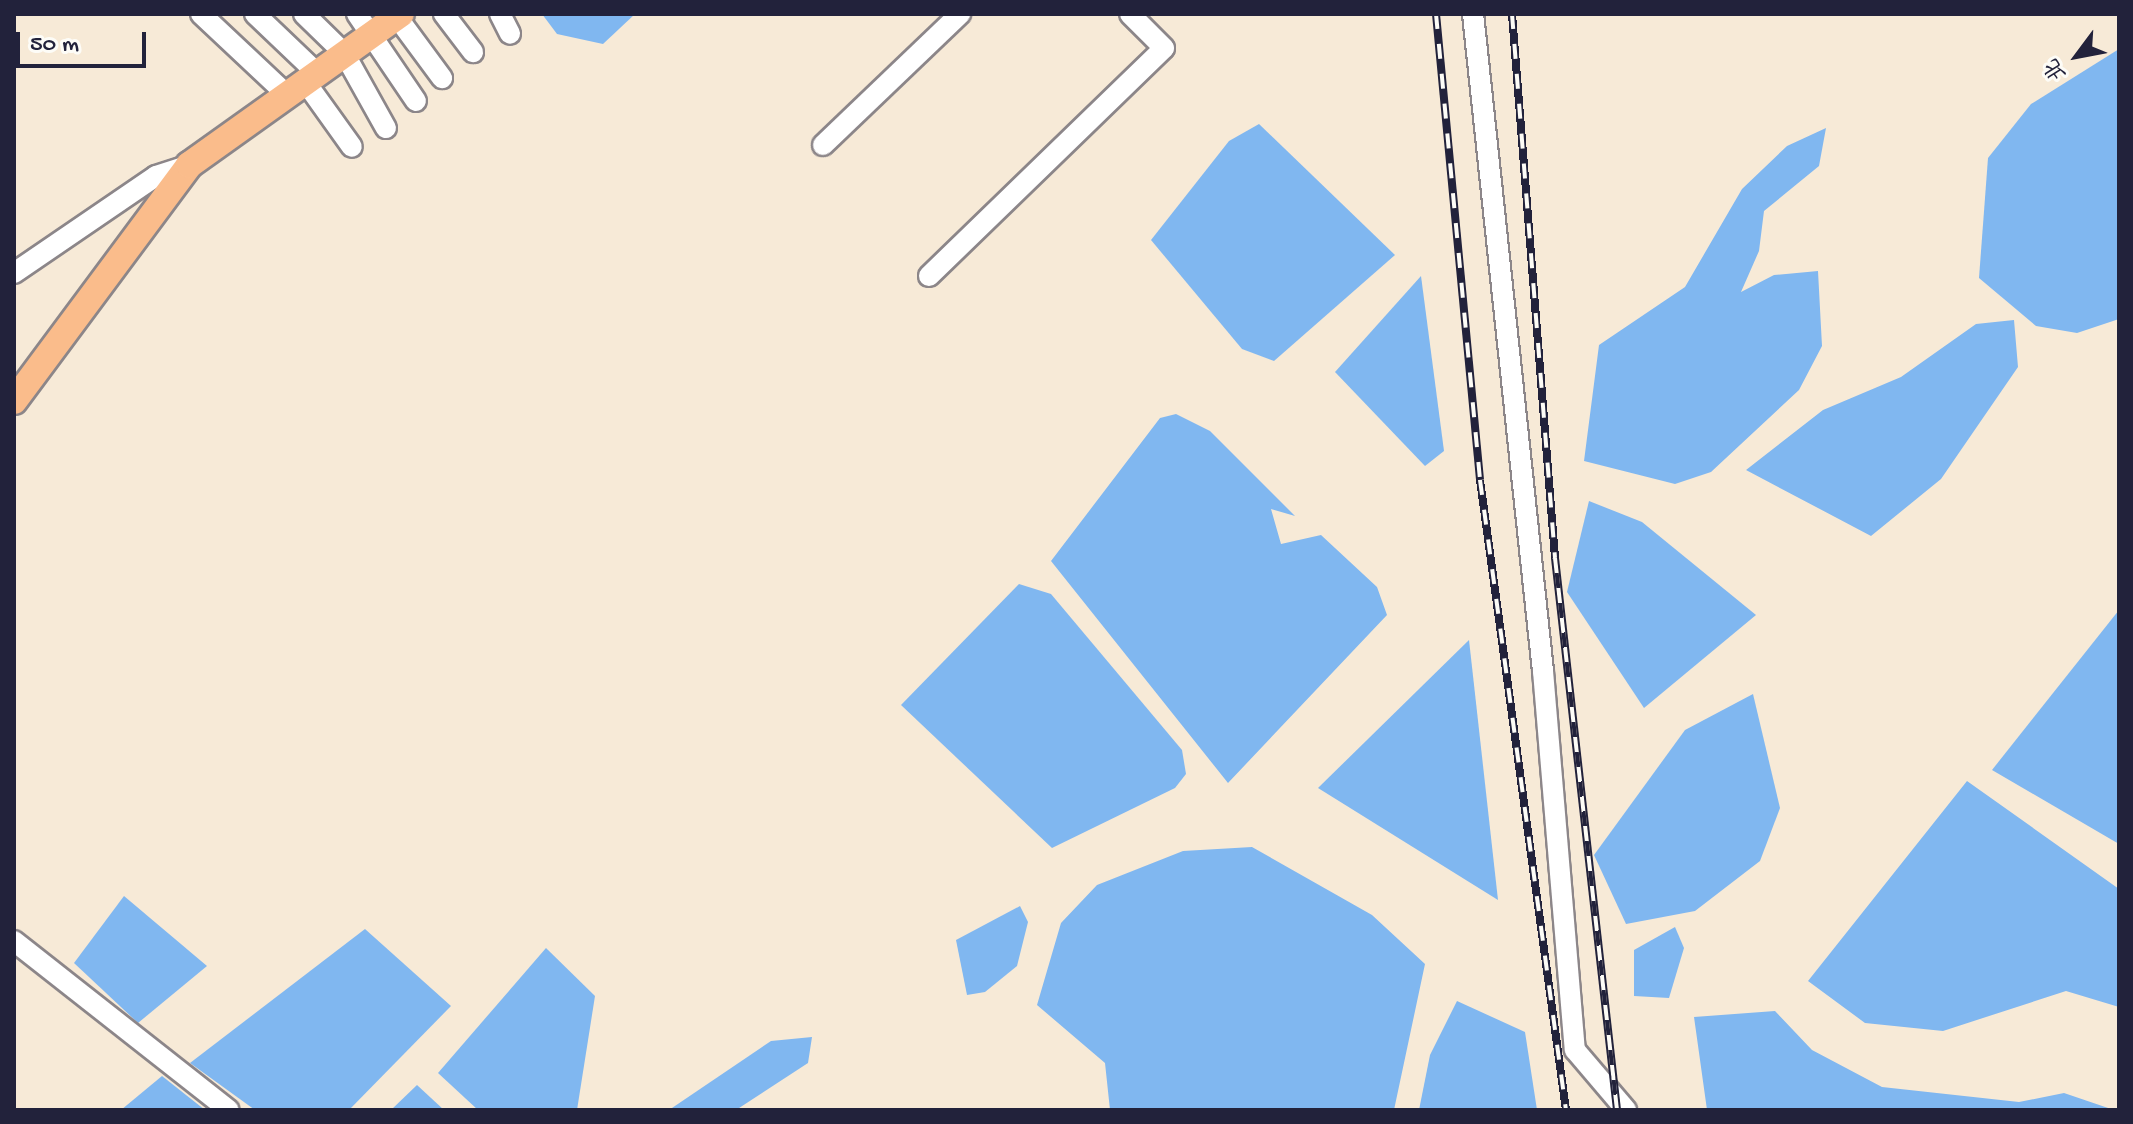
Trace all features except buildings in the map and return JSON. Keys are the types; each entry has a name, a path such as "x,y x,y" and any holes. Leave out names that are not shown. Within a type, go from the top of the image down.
{"main road":[{"path":"14,401 189,165 344,53 383,19"}],"street":[{"path":"201,14 302,82"},
{"path":"255,14 352,147"},
{"path":"304,14 344,53 386,128"},
{"path":"444,14 473,52"},
{"path":"500,14 510,34"},
{"path":"823,145 960,14"},
{"path":"929,276 1164,48 1130,14"},
{"path":"1473,14 1575,1050 1626,1110"},
{"path":"383,19 442,78"},
{"path":"383,19 416,101"},
{"path":"14,273 156,176 189,165"},
{"path":"14,941 229,1110"}],"water":[{"path":"542,14 635,14 603,44 557,34"},
{"path":"2119,49 2119,319 2077,333 2036,326 1979,278 1988,158 2031,104"},
{"path":"1259,124 1395,255 1274,361 1242,349 1151,240 1229,141"},
{"path":"1826,128 1819,166 1764,211 1759,251 1741,292 1774,275 1818,271 1822,346 1799,390 1711,472 1675,484 1584,461 1599,345 1685,287 1742,189 1787,146"},
{"path":"1421,276 1444,451 1425,466 1335,372"},
{"path":"2014,320 2018,367 1941,479 1871,536 1746,470 1823,410 1901,377 1976,324"},
{"path":"1176,414 1210,431 1295,516 1271,509 1281,544 1321,535 1377,587 1387,615 1228,783 1051,561 1160,418"},
{"path":"1589,501 1642,522 1756,615 1644,708 1567,592"},
{"path":"1019,584 1051,594 1182,750 1186,774 1175,788 1052,848 901,705"},
{"path":"2119,610 2119,844 1992,770"},
{"path":"1469,640 1498,900 1318,788"},
{"path":"1753,694 1780,808 1760,861 1695,911 1626,924 1594,855 1685,730"},
{"path":"1967,781 2119,889 2119,1007 2066,991 1943,1031 1865,1023 1808,981"},
{"path":"1252,847 1372,915 1425,964 1394,1110 1110,1110 1105,1063 1037,1005 1061,923 1097,885 1183,851"},
{"path":"124,896 207,966 138,1023 74,963"},
{"path":"1020,906 1028,922 1017,966 985,992 967,995 956,940"},
{"path":"1675,927 1684,948 1669,998 1634,996 1634,950"},
{"path":"365,929 451,1006 349,1110 255,1110 190,1063"},
{"path":"546,948 595,996 577,1110 478,1110 438,1073"},
{"path":"1457,1001 1525,1032 1537,1110 1419,1110 1430,1055"},
{"path":"1775,1011 1812,1050 1882,1087 2019,1102 2064,1093 2114,1110 1707,1110 1694,1017"},
{"path":"812,1037 808,1063 736,1110 669,1110 771,1041"},
{"path":"162,1076 205,1110 121,1110"},
{"path":"417,1085 444,1110 391,1110"}],"railway":[{"path":"1436,14 1480,480 1566,1110"},
{"path":"1512,14 1555,558 1617,1110"}]}
